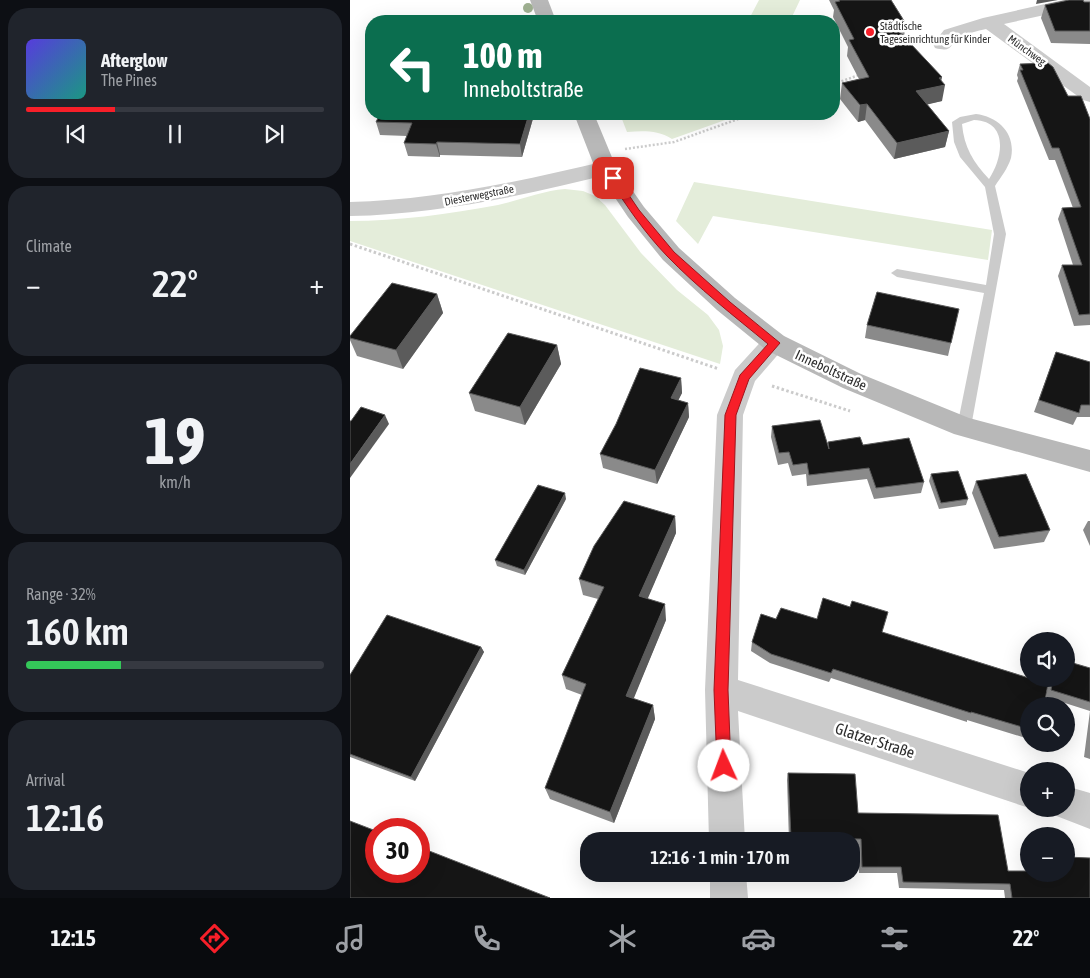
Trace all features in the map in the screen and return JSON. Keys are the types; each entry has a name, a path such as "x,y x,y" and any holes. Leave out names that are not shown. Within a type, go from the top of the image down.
{"street":[{"path":"539,0 545,15"},
{"path":"942,44 945,43 951,34 992,16 1078,1"},
{"name":"Münchweg","path":"992,16 1090,96"},
{"name":"Inneboltstraße","path":"586,120 603,160 636,212 670,254 726,304 775,343 852,381 964,427 1090,461"},
{"name":"Diesterwegstraße","path":"350,209 384,210 442,202 603,160"},
{"path":"727,832 721,690 730,415 744,377 775,343"},
{"name":"Glatzer Straße","path":"721,690 1020,788"},
{"path":"1075,806 1090,811"},
{"path":"728,882 729,898"}],"lane":[{"path":"964,427 992,290 1000,234 990,186 967,162 958,138 957,122 975,117 989,119 999,126 1005,138 1006,156 990,186"},
{"path":"897,273 992,290"}],"path":[{"path":"840,82 859,74"},
{"path":"603,160 674,142 735,120"},
{"path":"350,244 744,377"}],"green space":[{"path":"759,0 800,0 793,15 751,15"},
{"path":"622,120 725,120 672,139 645,131 627,132"},
{"path":"694,182 992,230 988,260 713,216 698,244 676,221"},
{"path":"565,189 583,191 595,196 605,205 641,253 677,290 708,315 719,330 723,346 720,364 350,241 350,221 405,218 461,211 498,205"}],"building":[{"path":"839,0 891,0 906,24 894,26 942,77 939,78 945,85 916,91 949,131 897,143 867,104 860,105 842,83 869,77 849,40 854,39 835,2"},
{"path":"1069,0 1090,2 1090,31 1055,31 1045,5"},
{"path":"1048,63 1053,67 1068,96 1081,96 1090,119 1090,314 1079,315 1062,265 1082,265 1062,208 1081,207 1059,148 1052,148 1020,70 1023,70 1020,64"},
{"path":"377,120 527,120 520,144 404,143 412,123 376,122"},
{"path":"392,283 437,294 396,350 350,338 350,336"},
{"path":"877,292 959,309 951,343 867,325"},
{"path":"508,333 557,345 520,407 469,393"},
{"path":"1056,352 1090,362 1090,405 1081,405 1079,413 1039,400"},
{"path":"640,368 681,378 671,398 688,403 655,470 600,454 616,424"},
{"path":"361,407 385,415 350,464 350,421"},
{"path":"820,420 829,449 828,442 860,437 863,445 909,438 924,482 876,488 869,468 809,475 807,463 793,465 789,452 779,453 772,426"},
{"path":"958,471 968,499 941,503 931,474"},
{"path":"1026,474 1050,530 999,537 976,481"},
{"path":"538,485 565,493 524,570 495,560"},
{"path":"624,501 675,516 639,596 665,604 626,696 653,705 610,812 545,788 586,684 562,675 604,587 579,579 594,546"},
{"path":"823,598 850,607 852,601 888,612 882,632 1020,675 1020,687 1047,687 1046,697 1020,697 1020,726 971,713 833,669 831,673 771,654 752,642 761,614 776,619 781,608 817,619"},
{"path":"387,615 481,647 411,777 350,754 350,675"},
{"path":"1075,664 1090,668 1090,702 1051,690 1052,687 1075,687"},
{"path":"788,773 855,774 858,813 998,815 1008,871 1020,871 1020,882 1075,882 1075,857 1090,858 1090,898 1012,898 1010,884 903,882 901,867 862,867 860,832 791,832"},
{"path":"350,821 365,827 365,883 430,883 430,851 550,898 350,898"}],"place":[{"name":"Städtische Tageseinrichtung für Kinder","path":"870,32"}],"route":[{"path":"613,178 636,212 670,254 726,304 775,343 744,377 730,415 721,690 724,766"}]}
